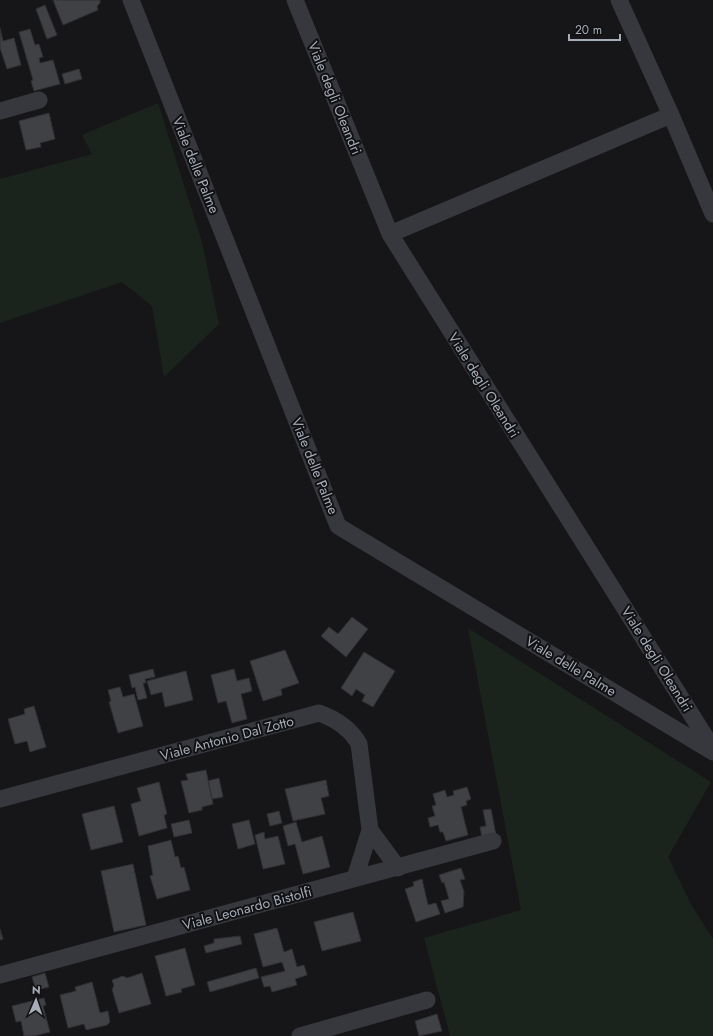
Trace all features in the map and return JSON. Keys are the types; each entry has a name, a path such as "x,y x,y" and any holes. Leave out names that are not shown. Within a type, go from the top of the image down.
{"street":[{"name":"Viale delle Palme","path":"131,0 338,526 713,751"},
{"name":"Viale degli Oleandri","path":"295,0 390,234 713,751"},
{"path":"619,0 671,115 713,214"},
{"path":"0,111 39,100"},
{"path":"390,234 671,115"},
{"name":"Viale Antonio Dal Zotto","path":"0,799 319,714 332,717 353,733 359,744 370,830 355,878"},
{"name":"Viale Antonio Dal Zotto","path":"370,830 398,868"},
{"name":"Viale Leonardo Bistolfi","path":"0,975 493,841"},
{"path":"300,1036 427,1000"}],"shaded area":[{"path":"158,103 202,242 219,324 164,377 152,306 122,282 0,323 0,179 92,154 82,135"},
{"path":"468,628 711,782 668,857 692,906 713,939 713,1036 450,1036 424,938 521,910"}],"building":[{"path":"53,0 100,0 100,3 97,6 98,10 63,25"},
{"path":"45,5 57,35 47,39 36,9"},
{"path":"0,28 3,41 14,38 21,65 7,69 0,48"},
{"path":"30,29 35,45 39,44 43,57 39,58 40,63 53,60 60,84 34,91 31,81 33,80 19,32"},
{"path":"79,69 82,79 65,84 62,74"},
{"path":"49,113 55,139 40,143 41,147 26,150 19,121"},
{"path":"352,617 368,629 346,657 321,636 329,627 338,634"},
{"path":"285,650 299,683 281,689 282,695 263,701 250,661"},
{"path":"364,652 395,671 373,707 362,701 365,695 356,689 352,696 341,688"},
{"path":"153,669 155,677 145,679 146,683 143,683 147,698 138,700 135,687 132,688 129,675"},
{"path":"234,669 237,681 249,678 252,691 241,694 247,719 232,723 226,701 218,703 211,675"},
{"path":"186,671 193,700 165,707 162,692 151,695 147,681"},
{"path":"120,687 123,697 134,694 143,726 118,733 109,702 111,701 108,690"},
{"path":"34,706 46,747 30,752 27,741 15,744 8,719 25,714 24,709"},
{"path":"206,770 213,804 202,807 202,810 189,813 181,781 188,780 186,774"},
{"path":"219,778 223,797 212,799 208,781"},
{"path":"326,780 329,796 321,798 325,814 293,821 285,789"},
{"path":"159,782 167,814 164,815 167,828 139,836 131,804 141,801 137,788"},
{"path":"467,787 471,799 466,801 467,805 461,807 468,835 446,841 443,832 440,832 438,825 430,827 428,818 435,816 432,806 436,805 433,794 445,790 447,797 454,795 453,791"},
{"path":"114,806 123,842 91,850 82,814"},
{"path":"491,809 496,835 482,838 480,827 486,826 483,810"},
{"path":"279,811 282,823 270,826 267,814"},
{"path":"189,820 192,833 174,837 171,824"},
{"path":"249,820 255,844 238,849 232,824"},
{"path":"296,822 302,842 322,836 330,867 303,874 295,844 288,846 283,826"},
{"path":"264,832 265,839 278,836 285,864 263,869 255,835"},
{"path":"171,840 175,857 178,856 181,868 184,867 190,890 157,899 150,876 153,875 148,846"},
{"path":"133,864 146,925 114,932 101,871"},
{"path":"461,868 465,879 460,880 464,892 463,907 445,913 441,901 449,899 444,882 442,883 439,875"},
{"path":"422,879 428,905 436,903 440,914 416,922 405,889 414,886 413,882"},
{"path":"353,912 361,941 322,951 314,922"},
{"path":"277,928 284,952 292,949 297,967 304,965 307,975 295,979 297,985 272,992 270,986 264,987 261,977 285,971 282,962 263,967 254,934"},
{"path":"0,929 3,939 0,940"},
{"path":"240,936 242,944 206,953 204,946 214,943 214,939"},
{"path":"185,948 195,985 181,989 182,992 166,996 155,956"},
{"path":"256,968 259,978 210,992 207,982"},
{"path":"45,973 49,987 36,990 32,977"},
{"path":"142,973 151,1004 119,1013 112,989 114,986 112,980 123,976 127,978"},
{"path":"92,982 100,1013 108,1011 110,1022 107,1025 86,1030 84,1024 68,1028 60,995 76,991 75,987"},
{"path":"44,998 46,1005 43,1006 50,1032 34,1036 24,1036 21,1021 16,1022 12,1006"},
{"path":"437,1014 442,1031 419,1036 415,1021"}]}
